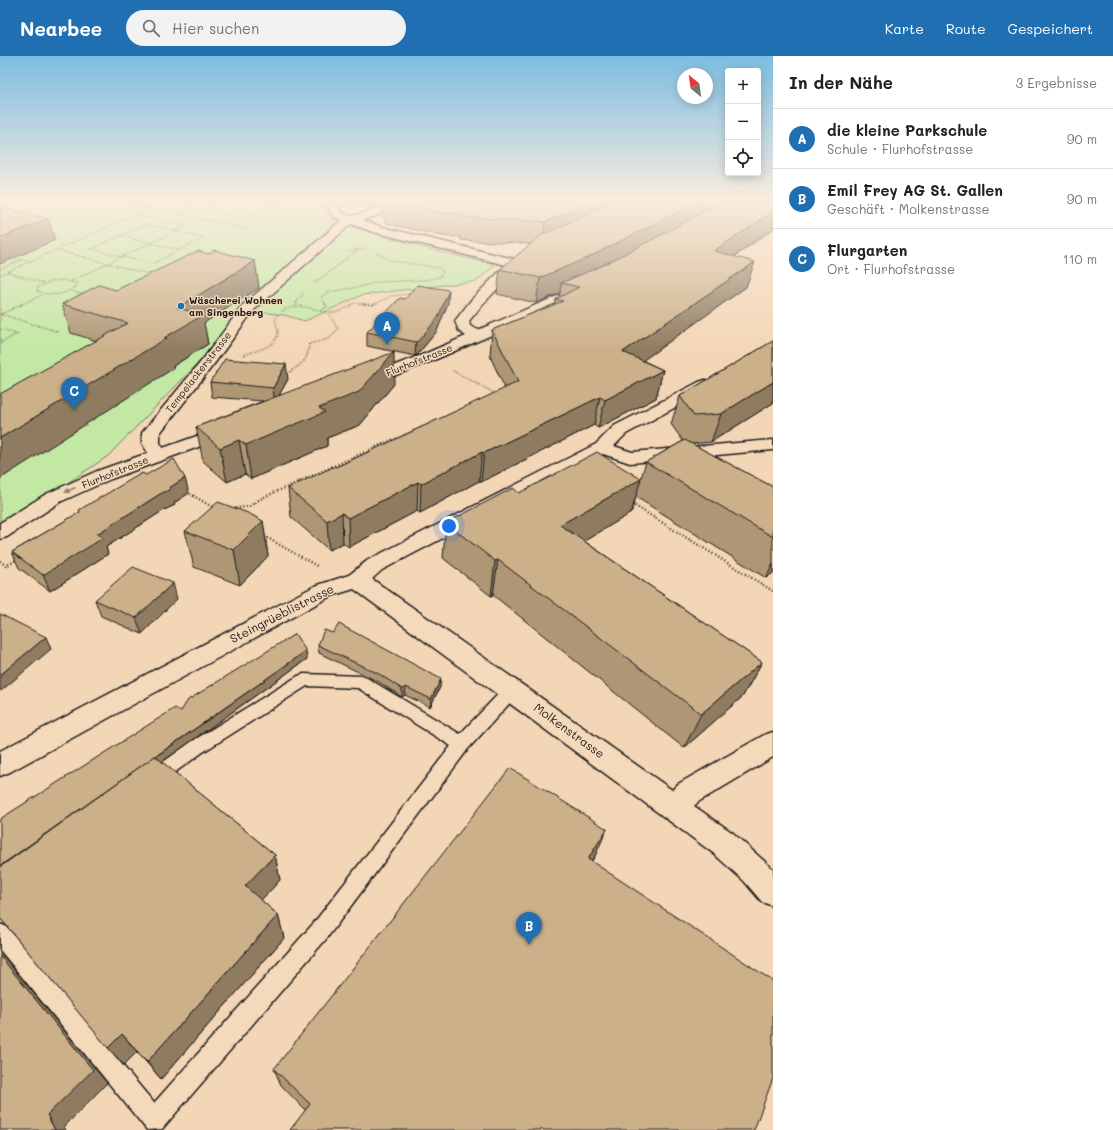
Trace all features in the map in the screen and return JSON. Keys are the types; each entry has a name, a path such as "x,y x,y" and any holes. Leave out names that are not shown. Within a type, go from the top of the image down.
{"street":[{"name":"Tempelackerstrasse","path":"158,455 151,443 151,433 158,422 209,361 248,308 314,250"},
{"path":"462,250 515,263"},
{"path":"477,336 464,328 462,321 477,302 515,263 529,256"},
{"name":"Flurhofstrasse","path":"349,387 427,358 526,316 597,283"},
{"name":"Steingrüeblistrasse","path":"0,764 311,597 323,591 357,580 375,565 602,448 620,430 720,377"},
{"name":"Flurhofstrasse","path":"0,532 53,498 104,475 245,424"},
{"path":"602,448 630,458 773,445"},
{"name":"Molkenstrasse","path":"357,580 379,594 723,843 756,871 773,891"},
{"path":"674,807 688,793 773,743"}],"lane":[{"path":"140,789 197,747 304,680 361,682 462,744"},
{"path":"0,934 154,1121 320,931 462,744 512,690"}],"path":[{"path":"0,275 56,250"},
{"path":"56,250 152,275"},
{"path":"96,250 152,264 180,250"},
{"path":"71,281 134,250"},
{"path":"344,252 353,250"},
{"path":"309,285 329,274 339,262 357,250"},
{"path":"320,311 327,307 321,297 329,292 359,287 377,282 424,280 439,277 443,272 439,268 388,260 375,252"},
{"path":"6,260 30,261"},
{"path":"0,269 23,260"},
{"path":"7,272 44,284"},
{"path":"0,314 42,294 62,294 71,291 76,287 76,283 58,280 44,284 38,288 38,291 42,294"},
{"path":"296,305 306,290"},
{"path":"71,291 84,295"},
{"path":"242,355 268,346 276,340 278,332 275,320 278,314 290,306 296,305 329,314 342,312 354,303 373,305 392,295 411,294"},
{"path":"0,314 59,332"},
{"path":"290,372 300,365 308,356 307,348 309,344 329,338 338,329 329,314"},
{"path":"0,329 17,334 0,343"},
{"path":"458,374 502,397"},
{"path":"489,396 495,393"},
{"path":"228,510 238,506 248,508 256,505 260,500 442,418"},
{"path":"181,489 216,508"},
{"path":"631,504 773,591"},
{"path":"263,536 325,570 357,580"},
{"path":"0,560 6,566 19,558"}],"green space":[{"path":"0,250 308,250 108,456 0,528"},
{"path":"320,250 433,250 495,265 477,281 362,295 305,321 284,315 254,311"}],"building":[{"path":"214,250 255,261 177,308 203,315 0,438 0,394 128,323 62,304 99,285 116,290 198,251 209,254"},
{"path":"523,250 603,250 540,278 500,269"},
{"path":"632,250 715,250 714,251 755,262 623,352 663,370 605,400 600,397 484,453 482,452 421,484 418,482 348,518 342,513 327,521 288,488 518,382 492,330 563,301 556,299 579,287 561,283 601,266"},
{"path":"417,285 449,290 438,318 418,341 416,342 367,332 400,298 405,299"},
{"path":"773,341 773,382 721,414 694,416 680,396"},
{"path":"394,352 359,392 319,408 325,412 246,445 239,440 220,448 196,427"},
{"path":"225,359 286,364 273,388 210,382"},
{"path":"685,440 773,487 773,537 646,462"},
{"path":"597,452 641,479 560,525 762,662 701,714 498,560 495,561 446,523 513,488 519,493"},
{"path":"174,459 185,478 169,488 171,489 160,494 97,534 103,538 43,575 12,552 142,473 146,475"},
{"path":"218,502 248,513 263,521 234,550 185,531"},
{"path":"133,567 173,583 136,618 95,600"},
{"path":"0,614 46,637 0,675"},
{"path":"339,624 441,679 431,699 406,687 402,689 379,674 318,645 324,630 333,633"},
{"path":"295,634 306,651 0,866 0,819 175,708 181,711 188,700"},
{"path":"155,756 275,855 245,886 278,915 147,1062 122,1034 108,1048 0,918 0,867"},
{"path":"510,768 607,829 588,859 773,981 773,1078 754,1130 290,1130 310,1104 274,1069"},
{"path":"0,956 93,1070 47,1115 55,1130 0,1130"}],"place":[{"name":"Wäscherei Wohnen am Singenberg","path":"181,306"},
{"name":"die kleine Parkschule","path":"387,345"},
{"name":"Flurgarten","path":"74,410"},
{"name":"Emil Frey AG St. Gallen","path":"529,945"}]}
